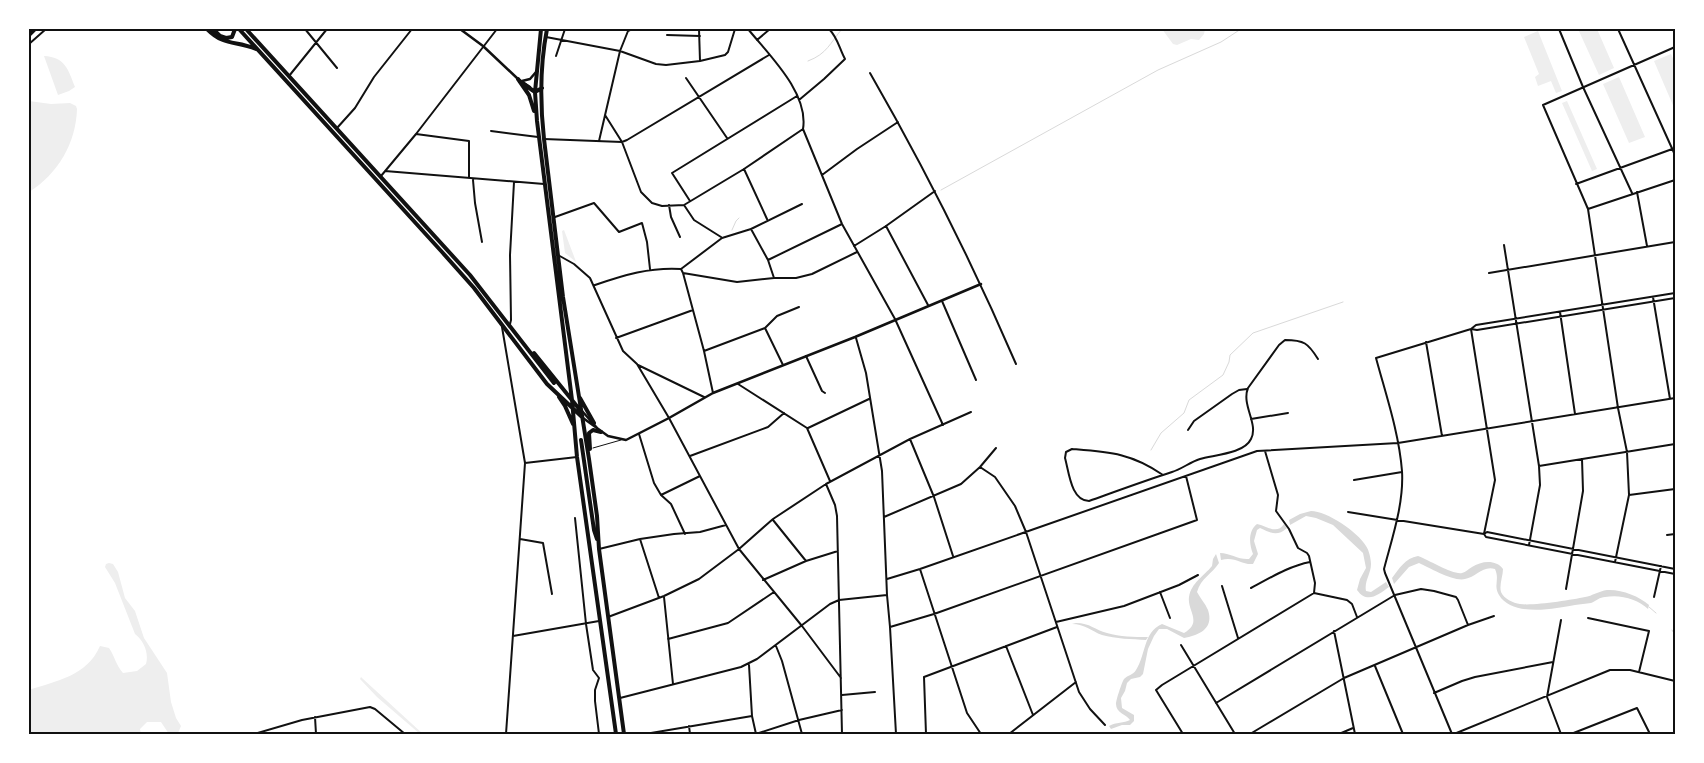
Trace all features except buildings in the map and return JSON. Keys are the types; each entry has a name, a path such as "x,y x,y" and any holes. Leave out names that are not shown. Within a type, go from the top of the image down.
{"highway":[{"path":"29,35 35,29"},
{"path":"207,29 220,40 249,46 260,52"},
{"path":"213,29 220,36 226,38 232,36 234,29"},
{"path":"239,29 474,288 565,406 575,432"},
{"path":"246,29 470,275 508,326 520,336 580,410"},
{"path":"541,29 535,92 538,137 572,400 577,457 616,734"},
{"path":"547,29 542,88 544,139 577,394 589,459 598,543 624,734"},
{"path":"518,79 535,92"},
{"path":"518,79 530,98 537,121"},
{"path":"535,92 542,88"},
{"path":"556,382 566,383 568,374"},
{"path":"547,384 582,417"},
{"path":"577,394 594,424"},
{"path":"589,459 589,433 593,430 601,432"},
{"path":"581,440 594,530 598,543"}],"street":[{"path":"29,44 46,29"},
{"path":"305,29 337,68"},
{"path":"289,76 327,29"},
{"path":"333,132 355,108 374,77 412,29"},
{"path":"460,29 483,46 518,79 523,81 530,79 537,69"},
{"path":"380,176 416,134 497,29"},
{"path":"556,56 565,29"},
{"path":"599,142 620,51 631,29"},
{"path":"699,29 700,61"},
{"path":"546,36 620,51 656,64 675,65 725,55 728,52 735,29"},
{"path":"748,29 785,74 799,100 804,121 803,129 842,224 895,319 944,425"},
{"path":"757,40 770,29"},
{"path":"799,100 845,59 839,50 839,43 835,34 829,29"},
{"path":"1559,29 1583,87 1632,193"},
{"path":"1618,29 1674,149 1675,155"},
{"path":"667,35 700,36"},
{"path":"1615,562 1629,495 1627,452 1618,408 1604,304 1588,209 1543,105 1675,47"},
{"path":"544,139 622,142 700,98 769,55"},
{"path":"870,73 935,191 981,284 1016,364"},
{"path":"686,78 727,138"},
{"path":"535,92 542,101"},
{"path":"690,201 672,173 797,96"},
{"path":"604,115 622,142 640,192 656,206 684,205 744,169 803,129"},
{"path":"822,175 898,122"},
{"path":"491,131 538,137"},
{"path":"416,134 469,141 469,178"},
{"path":"1576,184 1674,149"},
{"path":"744,169 768,220"},
{"path":"385,171 544,184"},
{"path":"473,179 482,242"},
{"path":"1588,209 1675,180"},
{"path":"508,326 511,320 510,255 514,182"},
{"path":"854,246 935,191"},
{"path":"1637,192 1647,247"},
{"path":"553,217 594,203 619,232 642,223 647,242 650,269"},
{"path":"595,285 630,273 650,269 681,269 722,238 751,229 802,204"},
{"path":"669,205 671,217 680,237"},
{"path":"684,205 694,220 722,238"},
{"path":"768,260 842,224"},
{"path":"886,226 928,306"},
{"path":"751,229 768,260 774,278"},
{"path":"1489,273 1675,242"},
{"path":"1504,245 1539,466 1540,485 1529,545"},
{"path":"682,273 737,282 805,277 857,252"},
{"path":"558,255 579,267 595,285 623,351 637,364 670,418 739,549 802,626 841,678"},
{"path":"681,269 704,350 713,393"},
{"path":"582,417 601,432 622,440 639,434 670,418 713,393 855,337 981,284"},
{"path":"1675,293 1476,325 1376,358 1398,443 1402,472 1397,521 1384,569 1434,694 1453,734 1610,670 1630,670 1675,681"},
{"path":"1653,296 1670,399"},
{"path":"1471,328 1477,330 1675,298"},
{"path":"942,301 976,380"},
{"path":"704,350 765,328 776,316 799,307"},
{"path":"616,338 693,310"},
{"path":"1560,312 1576,414"},
{"path":"501,325 525,463 506,734"},
{"path":"765,328 783,365"},
{"path":"1471,328 1495,480 1484,534"},
{"path":"855,337 863,359 882,471 887,595 896,734"},
{"path":"1163,475 1135,458 1120,454 1072,449 1069,450 1065,458 1075,494 1085,501 1089,501 1174,472 1199,459 1215,457 1245,446 1253,436 1246,400 1248,389 1279,345 1285,340 1299,340 1310,347 1318,358"},
{"path":"1426,342 1442,436"},
{"path":"806,356 825,393"},
{"path":"637,364 704,397"},
{"path":"738,383 807,428 830,482"},
{"path":"1188,430 1194,421 1232,394 1239,390 1248,389"},
{"path":"887,579 1257,452 1398,443 1675,398"},
{"path":"807,428 869,399"},
{"path":"580,410 601,432"},
{"path":"608,617 664,596 699,579 739,549 773,519 826,484 910,439 971,412"},
{"path":"690,456 768,427 784,413"},
{"path":"1251,419 1288,413"},
{"path":"639,434 654,483 661,495 671,504 685,534"},
{"path":"910,439 934,496 954,557"},
{"path":"1539,466 1675,444"},
{"path":"884,517 961,484 980,467 996,448"},
{"path":"1265,451 1278,495 1276,511 1289,528 1298,548 1307,553 1311,562 1315,583 1314,593"},
{"path":"525,463 577,457"},
{"path":"1566,589 1583,491 1582,459"},
{"path":"980,467 995,477 1015,506 1026,532 1084,702 1105,725"},
{"path":"1174,472 1177,479"},
{"path":"1354,480 1402,472"},
{"path":"661,495 701,476"},
{"path":"890,627 934,614 1197,520 1186,476"},
{"path":"826,484 837,516 842,734"},
{"path":"1629,495 1675,488"},
{"path":"1348,512 1484,534 1487,532 1675,569"},
{"path":"575,518 586,624 593,670 599,679 595,695 599,734"},
{"path":"773,519 806,561"},
{"path":"599,549 640,539 707,531 726,525"},
{"path":"1484,534 1486,537 1675,574"},
{"path":"1667,535 1675,534"},
{"path":"520,539 543,543 552,594"},
{"path":"640,539 659,598"},
{"path":"763,580 806,561 839,551"},
{"path":"1251,588 1286,570 1311,562"},
{"path":"1654,597 1661,566"},
{"path":"920,569 967,713 980,734"},
{"path":"1056,622 1124,606 1198,575"},
{"path":"1222,586 1238,638"},
{"path":"1216,703 1395,595 1421,589 1456,597 1468,625"},
{"path":"668,639 728,623 774,592"},
{"path":"1160,592 1170,618"},
{"path":"1183,734 1156,690 1162,685 1314,593 1347,600 1352,604 1357,617"},
{"path":"620,698 749,664 839,600 887,595"},
{"path":"664,596 673,684"},
{"path":"1250,734 1344,678 1468,625 1494,616"},
{"path":"1588,618 1649,631 1640,672"},
{"path":"1561,620 1546,697 1561,734"},
{"path":"513,636 600,621"},
{"path":"926,734 924,676 1057,627"},
{"path":"1334,631 1355,734"},
{"path":"1181,645 1235,734"},
{"path":"776,646 782,661 802,734"},
{"path":"1006,646 1033,715"},
{"path":"1434,694 1475,677 1553,662"},
{"path":"749,664 752,716 756,734 799,720 842,710"},
{"path":"1375,666 1403,734"},
{"path":"1009,734 1076,682"},
{"path":"841,695 874,692"},
{"path":"254,734 292,722 373,708 405,734"},
{"path":"1571,734 1637,708 1650,734"},
{"path":"645,734 752,716"},
{"path":"315,718 316,734"},
{"path":"689,726 690,734"},
{"path":"1340,734 1354,728"}],"lane":[{"path":"593,448 622,440"}],"shaded area":[{"path":"1162,29 1205,29 1204,34 1199,40 1191,39 1177,45 1173,44"},
{"path":"1578,29 1597,29 1614,68 1599,75"},
{"path":"1538,31 1562,91 1556,93 1551,81 1538,86 1535,77 1539,74 1524,37"},
{"path":"1671,54 1675,63 1675,110 1654,61"},
{"path":"44,56 57,59 65,65 75,87 58,95"},
{"path":"1619,77 1645,137 1629,143 1603,84"},
{"path":"29,101 51,104 70,103 76,106 77,109 73,134 57,167 29,192"},
{"path":"1567,101 1597,169 1592,171 1562,103"},
{"path":"339,133 466,275 471,282"},
{"path":"564,230 576,262 565,253 562,231"},
{"path":"471,282 476,287 500,318"},
{"path":"1311,511 1333,518 1362,540 1370,555 1371,564 1366,591 1371,592 1386,582 1389,587 1373,597 1365,597 1357,590 1366,568 1363,553 1333,525 1306,516 1290,525 1289,520"},
{"path":"1257,524 1278,529 1284,524 1287,528 1277,533 1271,533 1260,528 1257,530 1254,541 1258,554 1253,564 1230,559 1221,560 1220,553 1249,559 1253,554 1250,542 1251,534"},
{"path":"1216,554 1219,563 1201,583 1197,592 1208,610 1209,622 1207,626 1200,633 1184,638 1167,629 1159,629 1148,649 1143,674 1140,677 1131,679 1127,683 1121,698 1122,708 1134,715 1134,721 1130,725 1122,725 1111,729 1109,726 1130,720 1116,707 1117,699 1124,679 1135,672 1151,632 1162,624 1184,633 1193,625 1193,616 1189,602 1190,592 1212,566"},
{"path":"1418,556 1447,570 1458,573 1463,573 1480,563 1492,562 1503,569 1500,586 1501,592 1506,599 1512,602 1534,604 1562,601 1612,590 1630,594 1649,605 1648,609 1634,600 1611,596 1591,603 1534,610 1523,609 1505,602 1499,595 1495,569 1491,568 1469,578 1460,579 1442,574 1419,563 1409,567 1394,584 1392,578 1406,561"},
{"path":"109,563 113,564 118,572 125,598 135,611 144,638 167,673 171,702 176,718 181,726 178,733 169,734 161,722 147,722 140,729 141,734 29,734 29,690 60,680 79,671 94,656 100,646 109,648 123,673 137,671 146,664 145,647 135,634 115,583 105,567"},
{"path":"1072,624 1085,624 1103,632 1117,635 1148,637 1146,640 1107,636 1084,626"},
{"path":"361,677 423,734 420,734 377,697 360,679"}],"waterway":[{"path":"808,61 820,55 828,48 842,29"},
{"path":"941,190 1158,70 1221,42 1241,29"},
{"path":"732,230 739,218"},
{"path":"1151,450 1161,433 1184,413 1189,400 1223,375 1230,355 1253,333 1343,302"},
{"path":"1649,607 1656,613"},
{"path":"1672,630 1675,635"}]}
